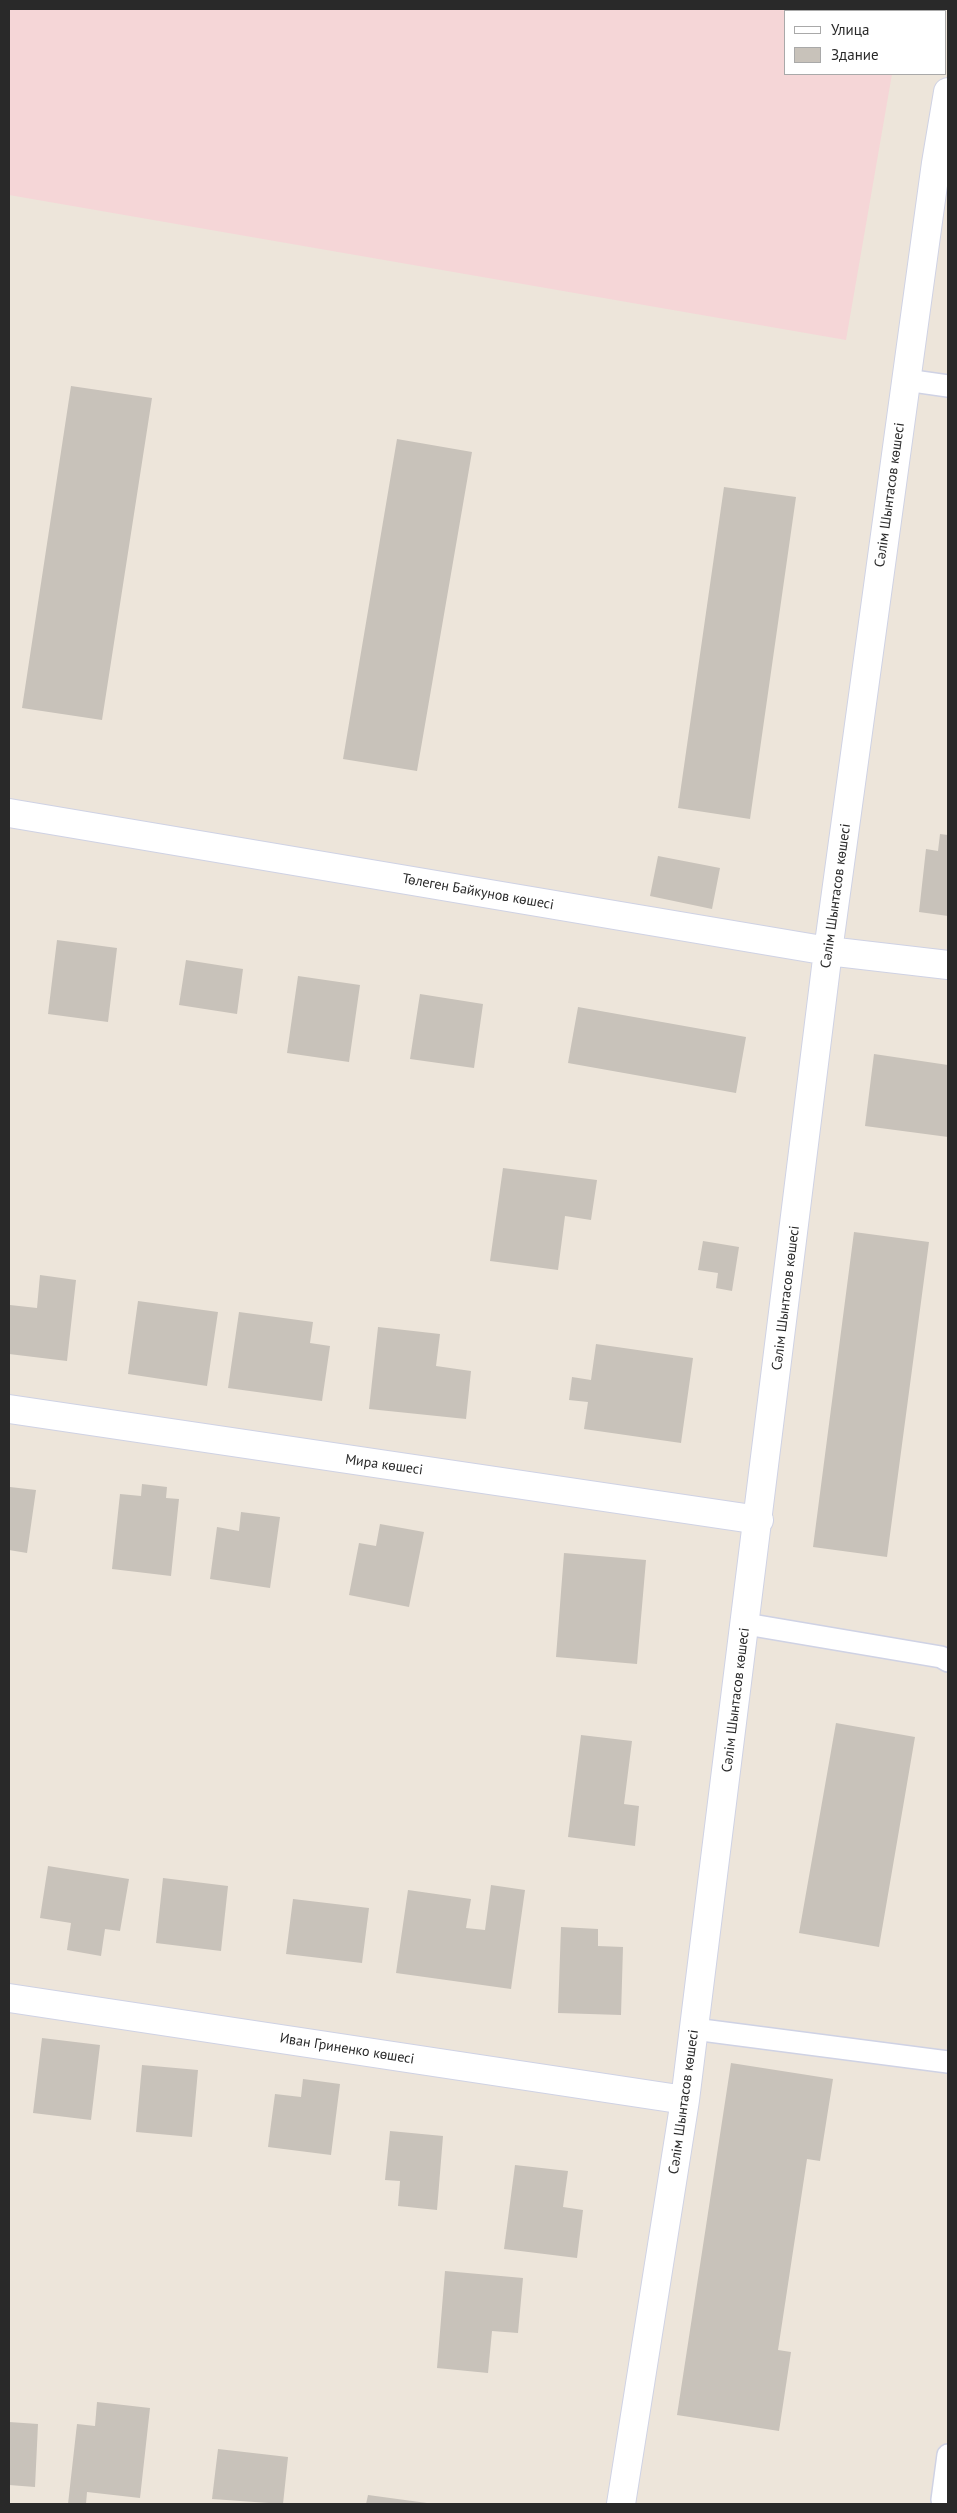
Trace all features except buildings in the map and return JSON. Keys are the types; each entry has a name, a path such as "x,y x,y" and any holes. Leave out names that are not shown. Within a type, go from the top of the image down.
{"street":[{"name":"Сәлім Шынтасов көшесі","path":"621,2504 685,2100 759,1520 828,951 906,380 942,163 948,92"},
{"name":"Төлеген Байкунов көшесі","path":"9,813 828,951 948,965"},
{"name":"Мира көшесі","path":"9,1410 759,1520"},
{"name":"Иван Гриненко көшесі","path":"9,1998 685,2100"}],"lane":[{"path":"906,380 948,386"},
{"path":"746,1624 948,1660"},
{"path":"694,2029 948,2062"},
{"path":"948,2455 942,2500 948,2501"}],"shaded area":[{"path":"9,9 903,9 784,10 784,75 892,75 846,340 9,195"}]}
